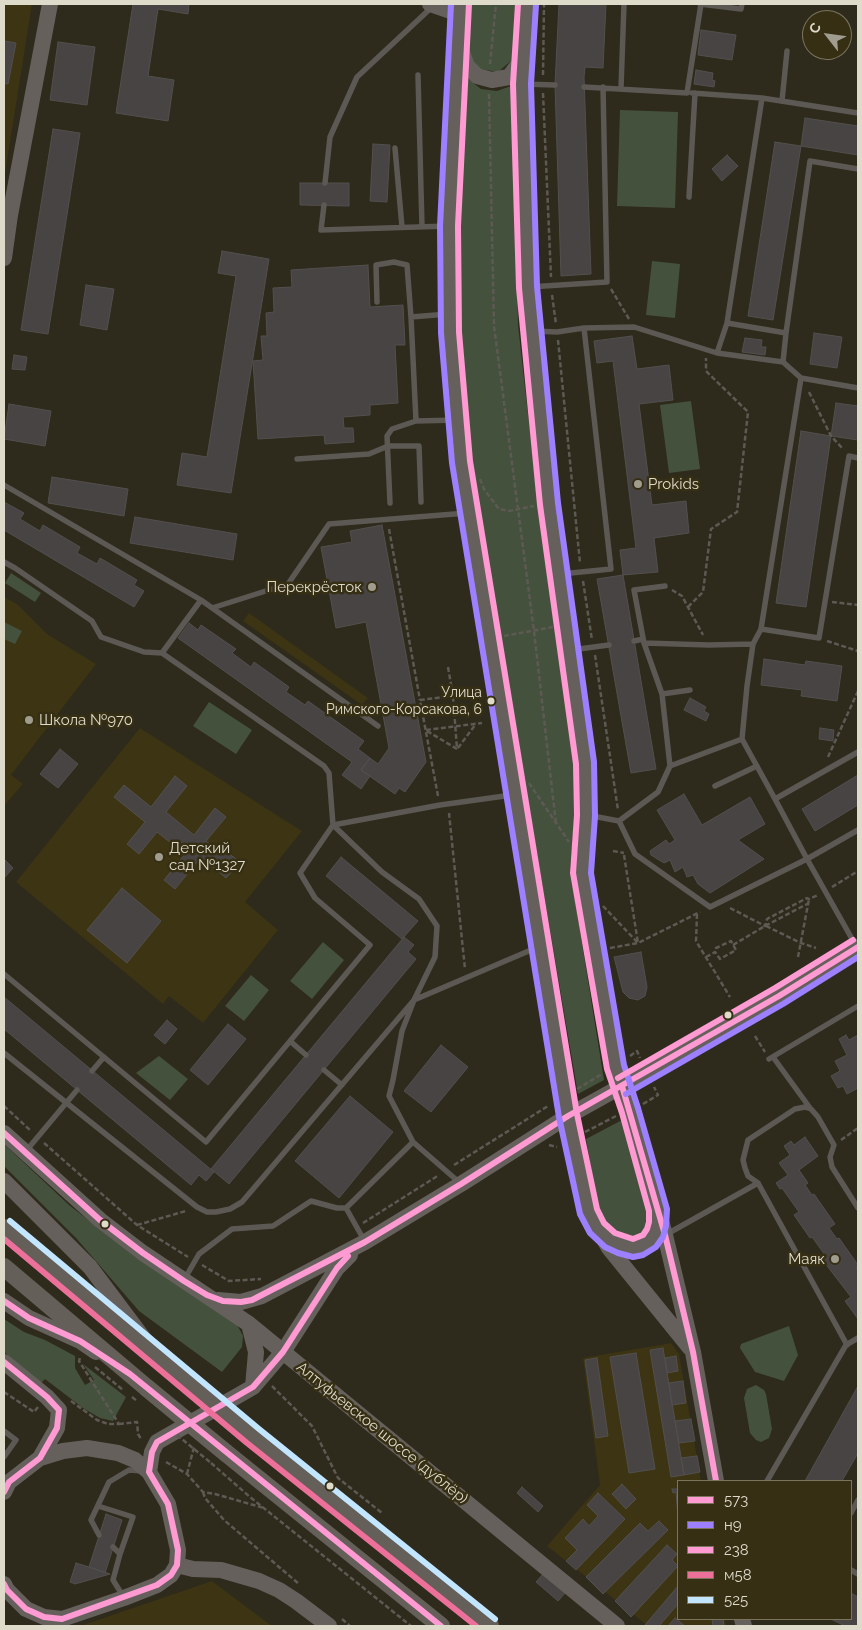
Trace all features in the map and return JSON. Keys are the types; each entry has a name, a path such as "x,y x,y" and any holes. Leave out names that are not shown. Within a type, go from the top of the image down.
{"main road":[{"path":"4,1228 253,1436 490,1626"},
{"path":"4,1267 226,1453 441,1626"}],"street":[{"path":"4,258 10,215 50,4"},
{"path":"434,4 459,9 449,226 450,314 461,462 568,1116 589,1212 597,1228 609,1248 693,1352"},
{"path":"527,4 522,84 528,287 549,504 585,763 586,815 582,873 615,1066 630,1110 665,1235 693,1352 716,1480"},
{"path":"458,43 467,66 477,76 492,80 509,77 523,58"},
{"path":"207,1295 232,1302 252,1300 365,1242 462,1184 568,1116 779,996 858,947"},
{"name":"Алтуфьевское шоссе (дублёр)","path":"4,1133 100,1220 143,1253 249,1324 617,1626"},
{"path":"4,1181 90,1267 157,1357"},
{"path":"597,1228 610,1240 621,1246 640,1247 649,1242 655,1233 658,1223 658,1210"},
{"path":"149,1472 152,1452 157,1442 253,1386 283,1352 337,1268 365,1242"},
{"path":"4,1301 29,1318 80,1341 130,1374"},
{"path":"249,1324 256,1352 253,1386"},
{"path":"4,1362 47,1396 59,1410 57,1428 40,1458"},
{"path":"4,1492 9,1482 40,1458 63,1451 87,1448 118,1453 135,1460 149,1472 168,1504 178,1550 177,1564 171,1575 157,1585 62,1619 44,1618 26,1609 7,1590 4,1584"},
{"path":"177,1564 193,1569 221,1570 259,1581 332,1620"}],"lane":[{"path":"325,183 330,137 357,77 434,4"},
{"path":"621,88 624,4"},
{"path":"687,93 701,4 741,9 742,4"},
{"path":"782,101 787,51"},
{"path":"418,75 422,227"},
{"path":"522,84 555,85"},
{"path":"584,87 762,98 858,113"},
{"path":"528,287 607,282 603,87"},
{"path":"689,196 695,93"},
{"path":"717,353 727,323 762,98"},
{"path":"395,148 402,227"},
{"path":"783,362 810,161 858,169"},
{"path":"324,205 321,230 449,226"},
{"path":"377,302 376,265 394,262 407,265 416,421"},
{"path":"411,317 450,314"},
{"path":"727,323 786,333"},
{"path":"531,331 558,332 584,328 634,327 717,353 783,362 801,378 858,388"},
{"path":"559,575 611,569 584,328"},
{"path":"801,378 760,628 753,644 742,740 858,947"},
{"path":"390,503 387,436 392,429 416,421 457,420"},
{"path":"297,459 369,454 388,446 418,446 421,502"},
{"path":"760,628 819,638 849,456 858,458"},
{"path":"4,485 201,600 378,726"},
{"path":"212,608 288,584 329,524 469,513"},
{"path":"4,562 92,621 101,637 144,652 162,653 324,766 329,773 333,825 300,873 314,898 370,944 206,1142 4,974"},
{"path":"586,815 619,821 658,792 670,766 662,694 644,641 634,590 665,586"},
{"path":"162,653 201,600"},
{"path":"634,641 709,645 753,644"},
{"path":"569,650 609,645"},
{"path":"662,694 690,690"},
{"path":"670,766 742,740"},
{"path":"775,799 821,775 858,752"},
{"path":"714,786 757,766"},
{"path":"333,825 440,805 514,794"},
{"path":"619,821 634,854 710,907 807,859 858,830"},
{"path":"333,825 382,872 419,899 438,926 435,956 414,1000 402,1031 389,1096 413,1142 462,1184"},
{"path":"4,1053 197,1208 207,1212 216,1212 230,1209 242,1202 414,1000 539,947"},
{"path":"858,1006 771,1058 818,1117 834,1145 830,1157 832,1167 858,1208"},
{"path":"290,1041 306,1055"},
{"path":"92,1071 104,1057"},
{"path":"324,1070 342,1085"},
{"path":"25,1152 77,1090"},
{"path":"811,1110 805,1107 795,1109 748,1140 744,1160 745,1168 748,1176 758,1183 847,1345"},
{"path":"184,1281 199,1254 232,1229 273,1226 311,1202 337,1208 346,1208 413,1142"},
{"path":"665,1235 758,1183"},
{"path":"346,1208 365,1242"},
{"path":"767,1480 847,1345 858,1338"},
{"path":"4,1431 16,1440 4,1458"},
{"path":"99,1535 91,1520 109,1482 129,1470 149,1472"},
{"path":"852,1511 858,1500"},
{"path":"98,1506 133,1517 113,1580 124,1598"},
{"path":"113,1547 120,1554"}],"path":[{"path":"496,4 488,79 494,326 534,631 556,824"},
{"path":"544,4 542,84 551,286 558,332 581,572 594,647 619,821"},
{"path":"607,282 634,327"},
{"path":"688,607 704,592 711,529 737,512 748,412 706,371 707,350"},
{"path":"801,378 831,436 849,456"},
{"path":"478,475 484,489 499,508 509,511 538,504"},
{"path":"387,519 440,805"},
{"path":"665,586 682,596 709,645"},
{"path":"825,601 858,605"},
{"path":"500,637 556,626"},
{"path":"819,638 858,651"},
{"path":"448,667 453,696 457,749"},
{"path":"821,775 858,691"},
{"path":"420,700 477,693"},
{"path":"426,730 482,723"},
{"path":"457,749 475,725"},
{"path":"426,730 457,749"},
{"path":"527,781 572,845"},
{"path":"448,804 466,978"},
{"path":"623,845 638,943"},
{"path":"765,926 766,919 825,891 858,871"},
{"path":"798,957 809,899"},
{"path":"720,903 801,943 816,948"},
{"path":"601,904 638,943"},
{"path":"734,945 765,926 809,904"},
{"path":"610,948 638,943 710,907"},
{"path":"697,914 696,941 730,996"},
{"path":"706,957 715,952 716,948 731,941 736,950 720,960 715,952"},
{"path":"755,1036 771,1058"},
{"path":"630,1056 637,1051 640,1058"},
{"path":"577,1089 603,1074"},
{"path":"639,1106 658,1095 654,1086"},
{"path":"4,1106 137,1225 229,1281 266,1279"},
{"path":"357,1227 548,1106"},
{"path":"584,1132 620,1114"},
{"path":"834,1145 858,1128"},
{"path":"548,1144 557,1147"},
{"path":"137,1225 197,1208"},
{"path":"84,1360 80,1358 79,1361 119,1424"},
{"path":"89,1363 125,1391"},
{"path":"271,1385 312,1426 338,1478 382,1514"},
{"path":"4,1392 34,1412 40,1404"},
{"path":"67,1398 97,1420 108,1424 137,1422 138,1434 142,1440"},
{"path":"186,1474 191,1452 198,1440"},
{"path":"164,1461 186,1474 203,1492 205,1498 224,1520 300,1585"},
{"path":"211,1463 265,1509 411,1626"},
{"path":"203,1492 265,1509"},
{"path":"332,1620 350,1626"}],"shaded area":[{"path":"4,4 32,4 4,180"},
{"name":"Школа №970","path":"4,597 17,604 47,634 96,664 11,775 23,784 4,806"},
{"path":"249,613 368,698 362,705 243,621"},
{"name":"Детский сад №1327","path":"140,728 302,831 245,902 278,930 203,1023 169,996 163,1004 16,882"},
{"path":"671,1343 679,1354 701,1480 677,1480 677,1620 725,1620 726,1626 648,1626 547,1546 600,1485 583,1358"},
{"path":"212,1581 272,1626 84,1626 86,1624"}],"green space":[{"path":"466,4 517,4 512,60 498,72 481,69 466,56"},
{"path":"464,76 481,89 497,91 514,85 518,325 538,504 575,767 575,810 570,869 604,1080 578,1094 475,489 459,319"},
{"path":"620,110 678,112 675,208 617,206"},
{"path":"652,261 680,264 675,318 646,315"},
{"path":"691,401 700,469 669,473 660,405"},
{"path":"11,573 41,593 35,602 5,583"},
{"path":"4,622 22,631 15,644 4,639"},
{"path":"209,702 252,730 236,754 193,726"},
{"path":"323,942 344,960 312,999 290,981"},
{"path":"251,975 269,990 244,1021 225,1006"},
{"path":"159,1056 188,1079 170,1100 136,1073"},
{"path":"624,1119 654,1218 643,1240 616,1239 603,1223 599,1213 586,1139"},
{"path":"4,1144 69,1205 115,1241 235,1321 243,1336 242,1347 222,1372 139,1311 76,1238 4,1166"},
{"path":"4,1319 24,1332 45,1340 75,1356 75,1368 85,1385 94,1380 83,1364 126,1397 113,1421 100,1418 83,1408 45,1379 41,1383 4,1352"},
{"path":"789,1326 798,1355 784,1381 755,1372 740,1348 741,1344"},
{"path":"756,1385 764,1390 766,1394 772,1429 769,1438 761,1442 756,1440 750,1433 744,1398 747,1389"}],"building":[{"path":"133,4 189,4 188,14 158,9 148,76 174,80 168,121 116,113"},
{"path":"559,4 606,4 603,68 585,67 584,77 591,274 561,276 555,85"},
{"path":"701,30 736,35 732,60 698,55"},
{"path":"4,41 16,43 8,84 4,83"},
{"path":"58,42 95,47 87,105 50,100"},
{"path":"696,70 713,73 714,87 694,84"},
{"path":"805,118 858,126 858,155 801,146"},
{"path":"53,129 80,133 48,334 21,330"},
{"path":"775,142 801,146 773,320 748,316"},
{"path":"373,144 390,145 387,202 370,201"},
{"path":"727,155 738,166 722,181 712,169"},
{"path":"300,183 349,183 349,206 300,205"},
{"path":"222,251 269,259 231,493 177,485 182,453 207,457 236,276 218,273"},
{"path":"368,265 370,307 403,305 405,345 395,345 398,403 370,405 370,415 343,417 344,428 353,428 354,442 325,444 324,435 258,439 253,361 263,360 261,336 267,336 266,313 274,312 273,288 292,287 291,270"},
{"path":"86,285 114,289 107,330 80,325"},
{"path":"814,333 842,337 837,368 810,364"},
{"path":"632,336 637,369 669,365 673,400 639,404 652,505 686,501 689,533 654,538 658,572 623,575 620,550 636,548 613,361 597,363 594,341"},
{"path":"745,338 762,340 761,347 766,347 765,355 742,352"},
{"path":"14,355 27,357 25,370 12,369"},
{"path":"836,403 858,406 858,440 831,436"},
{"path":"9,404 51,411 45,446 4,439"},
{"path":"801,431 831,436 806,607 776,603"},
{"path":"52,477 128,489 124,516 48,503"},
{"path":"4,502 24,513 20,519 40,531 43,525 80,547 77,553 97,564 100,558 137,580 134,585 144,591 134,607 4,530"},
{"path":"135,517 237,534 233,560 130,543"},
{"path":"382,525 426,762 405,792 399,788 395,794 361,770 370,758 378,764 389,748 366,622 336,628 321,547 352,542 350,531"},
{"path":"623,575 656,769 631,773 597,579"},
{"path":"189,623 198,630 201,625 236,649 232,653 251,667 254,662 289,687 286,692 305,705 308,701 364,741 358,749 370,758 361,770 370,776 361,789 342,775 352,762 178,638"},
{"path":"764,659 805,665 806,661 842,666 837,701 801,696 802,690 761,685"},
{"path":"690,698 706,707 704,711 709,714 706,721 684,710"},
{"path":"820,728 834,730 833,741 819,739"},
{"path":"60,749 78,764 58,788 40,774"},
{"path":"858,775 858,805 815,831 802,809"},
{"path":"175,776 187,786 166,812 194,835 215,808 226,817 206,841 220,853 223,849 240,862 226,878 201,857 175,889 164,880 185,854 157,832 139,854 127,844 145,822 114,797 124,785 151,807"},
{"path":"684,794 702,825 750,797 765,824 738,840 764,859 710,893 698,884 693,875 687,877 683,867 675,872 670,860 664,863 651,855 650,851 666,840 669,844 675,840 657,810"},
{"path":"341,857 418,921 402,939 326,876"},
{"path":"4,859 13,868 5,877 4,876"},
{"path":"122,888 161,921 127,963 87,930"},
{"path":"404,937 414,945 408,952 416,959 229,1184 211,1169"},
{"path":"641,952 647,987 645,996 638,1000 629,998 623,992 614,957"},
{"path":"4,997 214,1172 206,1181 199,1175 191,1185 4,1029"},
{"path":"167,1020 177,1029 165,1044 154,1035"},
{"path":"228,1024 246,1039 208,1085 190,1070"},
{"path":"846,1035 849,1040 858,1035 858,1088 847,1094 843,1086 838,1088 831,1076 840,1071 835,1061 847,1055 839,1039"},
{"path":"441,1045 468,1067 431,1112 404,1091"},
{"path":"350,1096 393,1132 339,1198 295,1161"},
{"path":"805,1137 818,1156 799,1170 808,1183 805,1185 812,1195 814,1194 835,1224 829,1228 837,1239 839,1238 858,1265 856,1268 858,1271 858,1319 845,1301 851,1297 821,1258 825,1255 794,1215 799,1212 782,1188 780,1189 776,1183 788,1175 779,1163 790,1155 784,1146 791,1141 794,1145"},
{"path":"663,1348 684,1475 671,1477 650,1350"},
{"path":"636,1353 655,1469 629,1473 610,1357"},
{"path":"676,1356 678,1371 667,1373 665,1358"},
{"path":"597,1358 608,1436 596,1438 585,1360"},
{"path":"683,1381 686,1403 672,1405 669,1383"},
{"path":"858,1386 858,1453 843,1480 806,1480"},
{"path":"691,1419 695,1441 679,1443 675,1421"},
{"path":"697,1456 700,1472 684,1475 681,1458"},
{"path":"622,1484 636,1499 626,1509 612,1494"},
{"path":"522,1487 543,1506 538,1512 517,1493"},
{"path":"672,1489 677,1489 677,1504 676,1492 673,1493"},
{"path":"598,1493 625,1519 576,1570 566,1561 577,1550 565,1538 583,1519 589,1526 598,1516 587,1505"},
{"path":"106,1514 122,1520 105,1573 89,1567"},
{"path":"659,1521 668,1530 603,1594 586,1577 640,1523 648,1531"},
{"path":"667,1545 677,1554 672,1560 677,1567 631,1617 615,1601"},
{"path":"76,1563 110,1574 75,1584 70,1582"},
{"path":"543,1574 566,1592 558,1601 536,1582"},
{"path":"677,1587 677,1605 659,1626 645,1625"},
{"path":"852,1594 858,1597 858,1626 845,1626 833,1620 852,1620"},
{"path":"675,1618 685,1626 668,1626"},
{"path":"712,1620 723,1620 724,1626 713,1626"}],"transit line":[{"name":"н9","path":"451,4 440,226 441,333 452,463 559,1117 580,1214 590,1233 605,1247 633,1257 643,1255 656,1247 663,1237 667,1209 624,1065 591,873 595,816 594,762 558,503 537,286 531,84 536,5"},
{"name":"238","path":"469,4 458,226 459,332 470,461 577,1114 597,1209 604,1223 615,1233 633,1239 643,1235 647,1229 649,1211 622,1113 607,1069 573,873 577,815 576,764 540,505 519,288 513,84 518,4"},
{"name":"238","path":"618,1078 775,988 853,940"},
{"name":"573","path":"4,1133 100,1220 184,1281 207,1295 223,1301 241,1302 252,1300 365,1242 568,1116 779,996 858,947"},
{"name":"н9","path":"626,1094 783,1004 858,957"},
{"name":"573","path":"622,1086 665,1235 693,1352 716,1480"},
{"name":"525","path":"10,1221 259,1429 495,1619"},
{"name":"м58","path":"4,1239 247,1443 476,1626"},
{"name":"573","path":"4,1584 7,1590 26,1609 44,1617 62,1619 157,1585 171,1575 177,1565 178,1550 168,1504 149,1472 152,1452 157,1442 253,1387 283,1352 337,1268 348,1256"},
{"name":"573","path":"4,1301 29,1318 80,1341 130,1374 441,1626"},
{"name":"573","path":"4,1362 47,1397 59,1410 57,1428 40,1458 9,1482 4,1492"}],"place":[{"name":"Prokids","path":"638,484"},
{"name":"Перекрёсток","path":"372,587"},
{"name":"Улица Римского-Корсакова, 6","path":"491,701"},
{"name":"Школа №970","path":"29,720"},
{"name":"Детский сад №1327","path":"159,857"},
{"name":"Маяк","path":"835,1259"}]}
